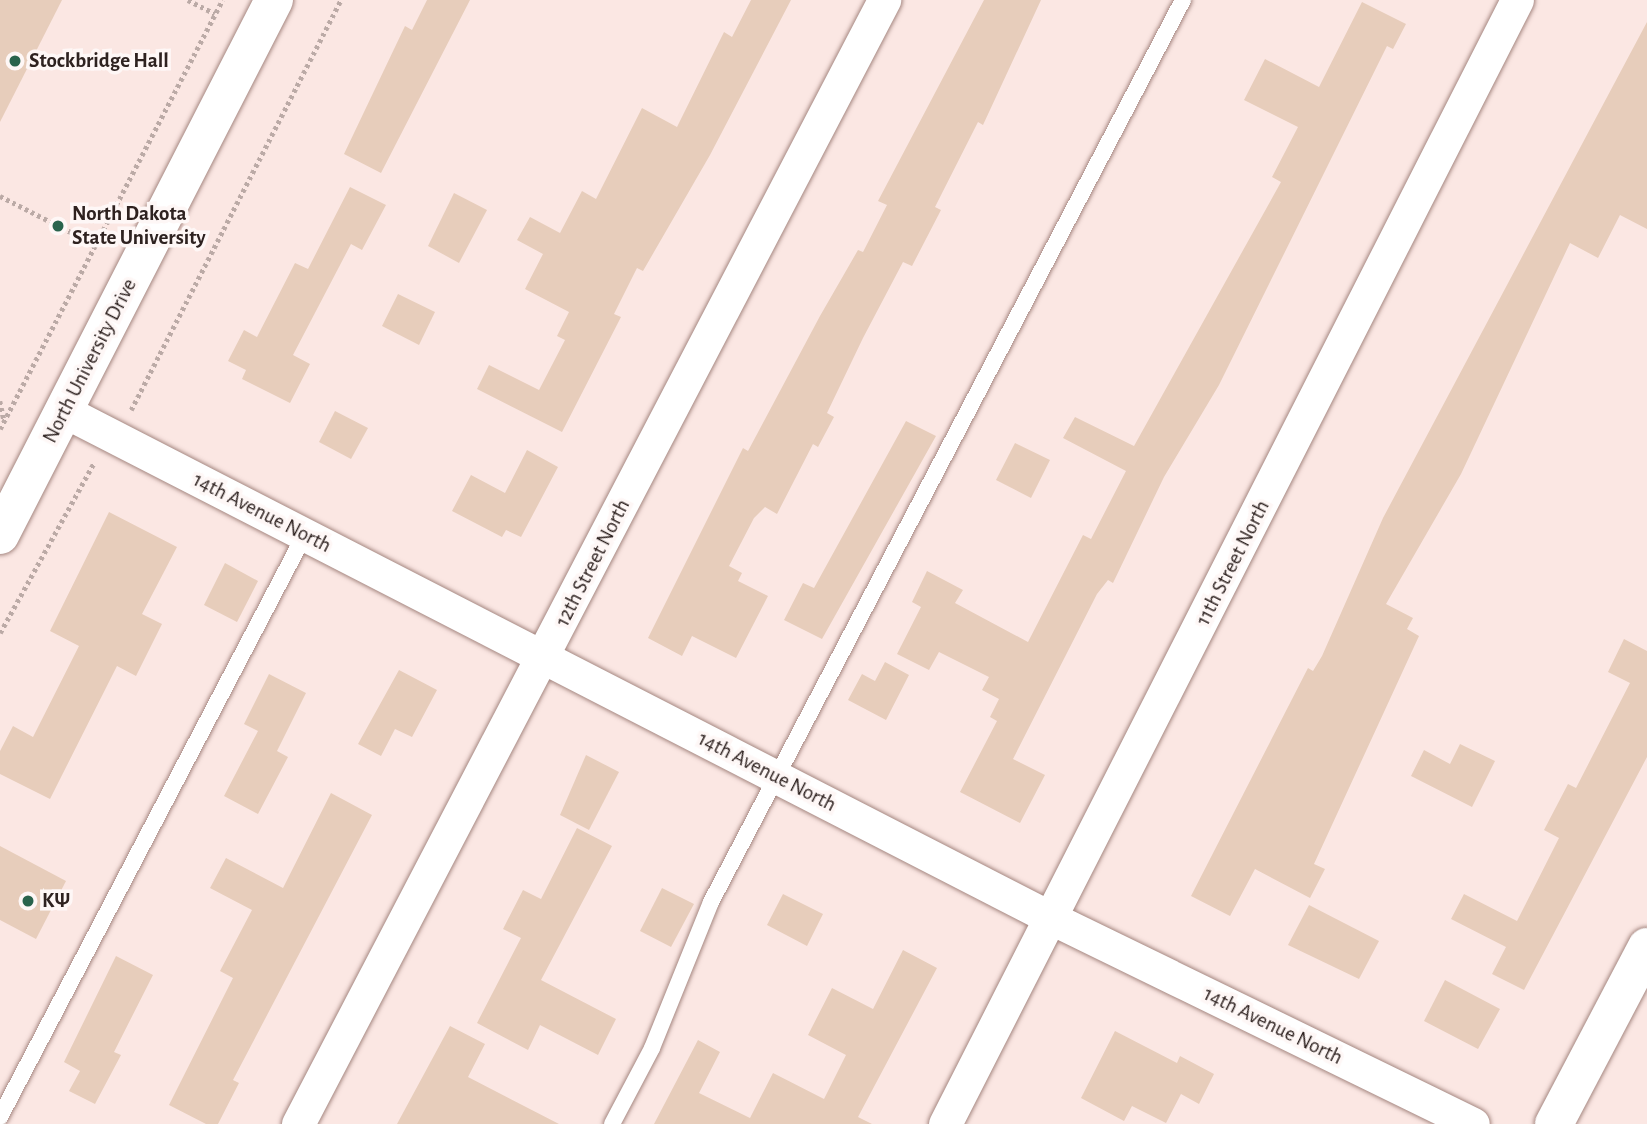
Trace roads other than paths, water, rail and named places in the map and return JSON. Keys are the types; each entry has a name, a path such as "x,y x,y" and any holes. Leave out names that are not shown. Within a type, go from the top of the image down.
{"main road":[{"name":"North University Drive","path":"0,535 274,0"},
{"path":"1554,1124 1647,947"}],"street":[{"name":"12th Street North","path":"298,1124 544,657 884,0"},
{"name":"11th Street North","path":"945,1124 1053,919 1517,0"},
{"name":"14th Avenue North","path":"64,411 1053,919 1474,1124"}],"lane":[{"path":"612,1124 652,1048 711,902 1183,0"},
{"path":"0,1117 304,534"}],"place":[{"name":"Stockbridge Hall","path":"15,61"},
{"name":"North Dakota State University","path":"58,226"},
{"name":"ΚΨ","path":"28,901"}]}
